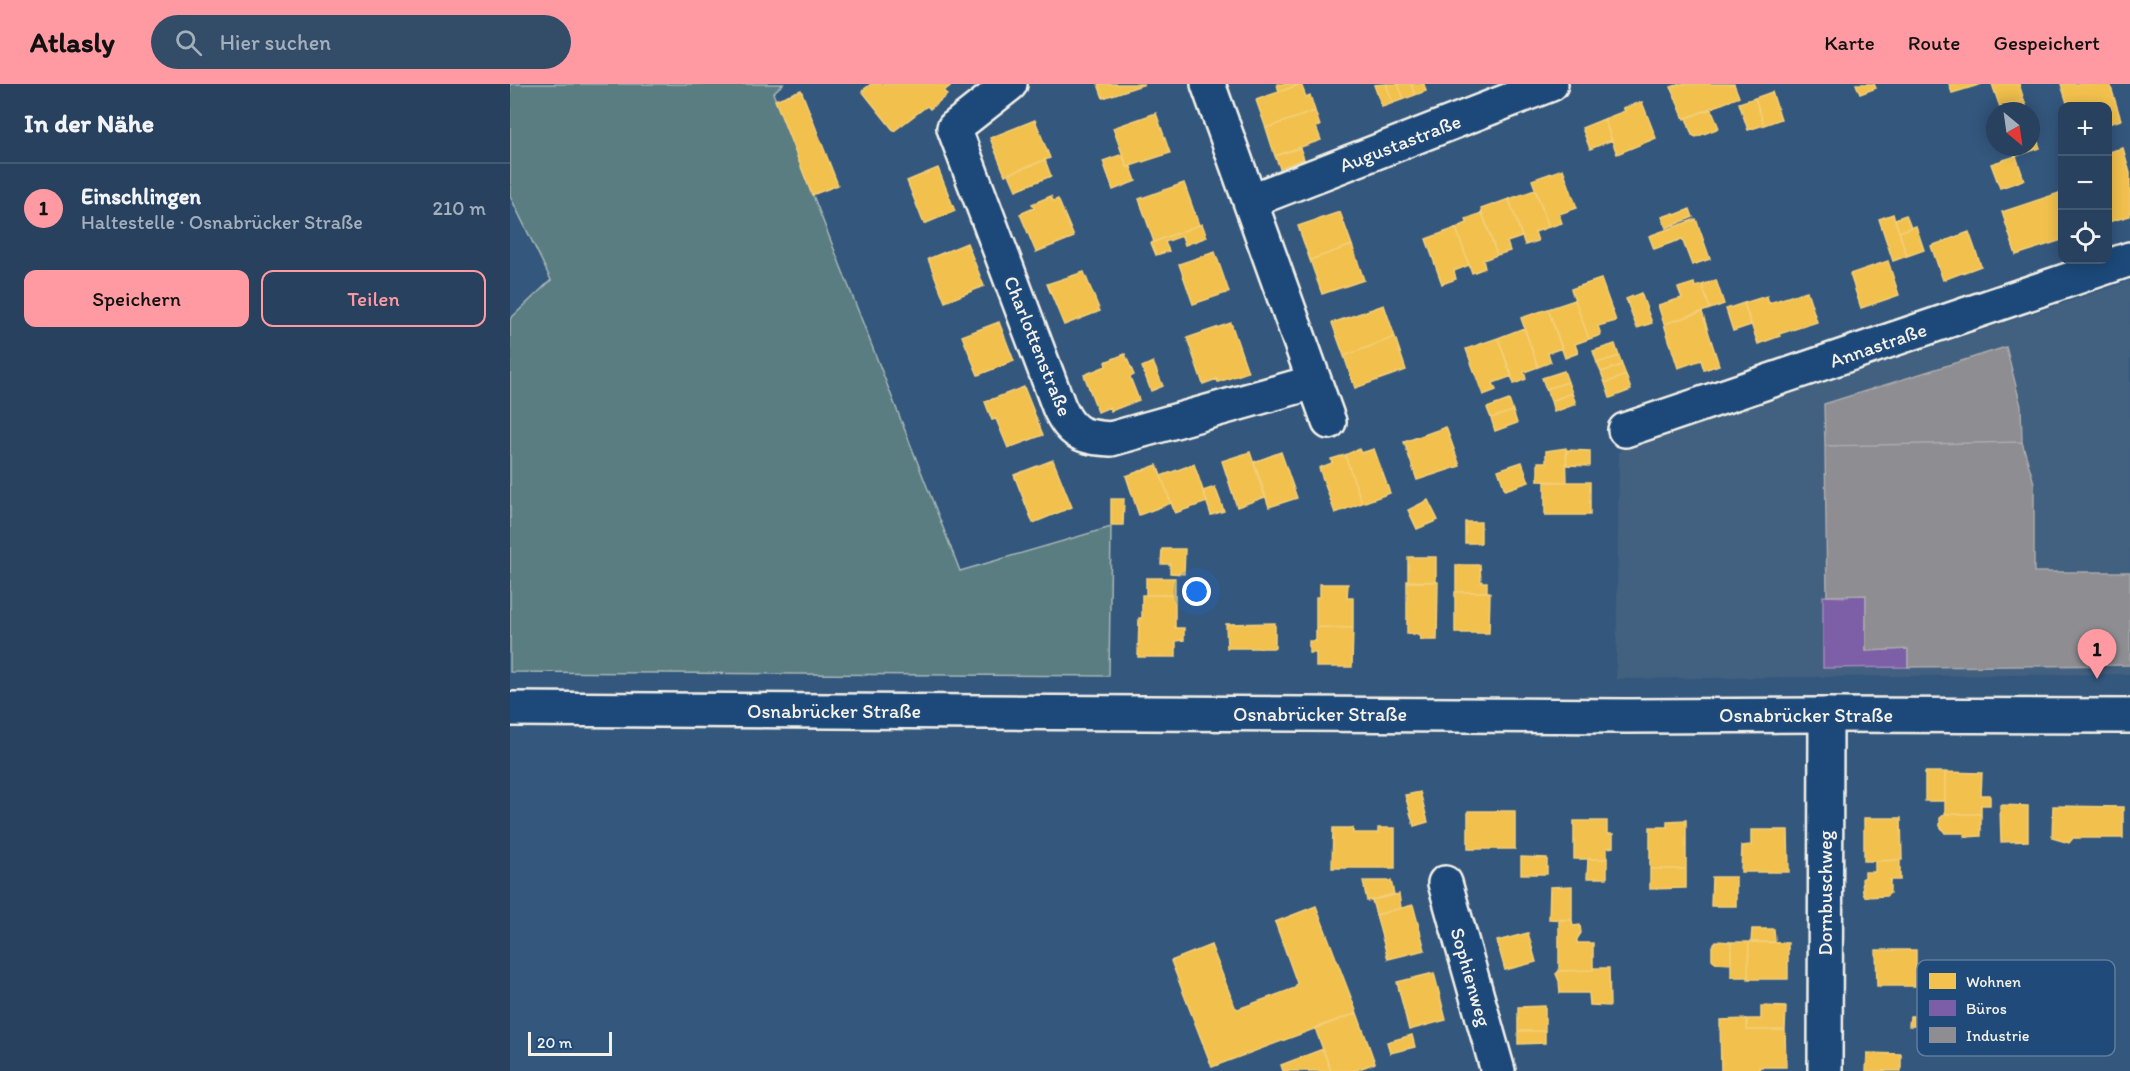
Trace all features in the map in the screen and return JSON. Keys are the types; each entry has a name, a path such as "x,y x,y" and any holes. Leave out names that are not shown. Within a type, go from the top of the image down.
{"street":[{"name":"Charlottenstraße","path":"1010,84 954,128 1059,407 1066,421 1075,431 1090,438 1110,438 1314,382"},
{"path":"1208,84 1329,422"},
{"name":"Augustastraße","path":"1250,201 1551,84"},
{"name":"Annastraße","path":"1625,430 2130,259"},
{"name":"Osnabrücker Straße","path":"510,709 1615,716 2130,716"},
{"name":"Dornbuschweg","path":"1825,1071 1826,715"},
{"name":"Sophienweg","path":"1445,883 1498,1071"}],"shaded area":[{"path":"2130,281 2130,674 1616,679 1619,451"}],"green space":[{"path":"510,84 783,84 773,93 960,571 1111,527 1109,676 510,672 510,319 551,280 510,196"}],"building: Wohnen":[{"path":"871,84 953,84 944,91 947,95 930,109 927,106 894,131 862,91"},
{"path":"1098,84 1145,84 1103,98"},
{"path":"1277,84 1301,84 1279,92"},
{"path":"1301,84 1306,97 1310,95 1315,111 1266,128 1256,100"},
{"path":"1386,84 1398,84 1404,99 1393,103"},
{"path":"1386,84 1393,103 1382,107 1374,85"},
{"path":"1398,84 1411,84 1415,95 1404,99"},
{"path":"1411,84 1424,84 1426,91 1415,95"},
{"path":"1680,84 1734,84 1739,97 1684,119 1671,87"},
{"path":"1856,84 1874,84 1876,88 1860,94"},
{"path":"1949,84 1982,84 1952,93"},
{"path":"1992,84 2019,84 2024,100 1998,102"},
{"path":"2061,84 2110,84 2121,120 2112,123 2112,102 2067,102"},
{"path":"801,90 838,185 812,195 775,100"},
{"path":"1772,92 1781,119 1764,125 1755,98"},
{"path":"1755,98 1764,125 1748,130 1739,103"},
{"path":"1642,102 1656,138 1617,154 1604,119 1625,111 1623,108"},
{"path":"1711,109 1719,128 1696,137 1692,135 1686,118"},
{"path":"1315,111 1320,126 1316,127 1321,140 1275,156 1266,128"},
{"path":"1156,113 1170,153 1127,167 1113,128"},
{"path":"1604,119 1612,140 1590,149 1582,128"},
{"path":"1035,120 1050,158 1005,175 990,138"},
{"path":"1300,148 1304,159 1280,168 1275,156"},
{"path":"2123,148 2130,173 2130,216 2112,221 2112,156 2112,151"},
{"path":"1123,154 1127,167 1131,167 1136,181 1113,190 1103,161"},
{"path":"2016,156 2024,180 2000,188 1991,164"},
{"path":"1045,160 1051,176 1016,190 1009,174"},
{"path":"938,168 955,211 924,224 907,181"},
{"path":"1563,169 1577,208 1559,214 1562,223 1549,227 1532,180"},
{"path":"1184,183 1199,225 1154,242 1139,199"},
{"path":"1535,190 1549,227 1535,232 1538,241 1525,245 1509,199"},
{"path":"2058,193 2058,241 2016,255 2002,212"},
{"path":"1051,196 1053,201 1058,199 1074,237 1036,252 1020,214 1034,208 1032,204"},
{"path":"1509,199 1522,237 1507,242 1510,251 1497,255 1481,209"},
{"path":"1690,209 1693,217 1666,228 1662,217"},
{"path":"1340,212 1352,245 1310,260 1298,226"},
{"path":"1482,213 1497,255 1483,260 1485,268 1472,273 1456,228 1467,223 1466,219"},
{"path":"1893,214 1907,256 1893,261 1879,219"},
{"path":"1906,215 1911,228 1899,232 1895,219"},
{"path":"1696,219 1710,259 1692,265 1682,239 1654,249 1649,236"},
{"path":"1202,224 1207,237 1185,245 1182,236 1165,242 1169,251 1156,255 1151,243"},
{"path":"1916,226 1924,250 1907,256 1899,232"},
{"path":"1456,228 1469,265 1454,271 1456,279 1442,284 1426,239"},
{"path":"1969,232 1981,266 1943,280 1931,246"},
{"path":"967,243 984,286 945,302 928,259"},
{"path":"1352,245 1364,280 1322,294 1310,260"},
{"path":"1215,252 1229,292 1193,304 1179,264"},
{"path":"1888,261 1899,295 1861,308 1850,274"},
{"path":"1084,272 1100,311 1064,325 1047,284"},
{"path":"1601,279 1616,321 1598,326 1601,335 1589,339 1571,289"},
{"path":"1716,280 1724,304 1710,309 1702,285"},
{"path":"1694,283 1695,287 1702,285 1710,309 1664,324 1658,305 1682,298 1678,288"},
{"path":"1807,291 1817,322 1779,334 1780,336 1758,344 1744,303 1767,296 1769,303"},
{"path":"1641,293 1652,323 1637,328 1626,299"},
{"path":"1575,300 1589,339 1575,344 1578,353 1565,358 1548,309"},
{"path":"1744,303 1751,325 1733,331 1726,309"},
{"path":"1384,305 1395,337 1344,356 1332,323"},
{"path":"1548,309 1562,348 1548,353 1551,362 1538,367 1521,318"},
{"path":"1702,312 1719,365 1704,370 1701,360 1678,368 1664,324"},
{"path":"999,322 1014,361 978,375 962,336"},
{"path":"1231,323 1248,372 1218,382 1217,379 1203,384 1187,338"},
{"path":"1524,328 1538,367 1524,372 1526,379 1514,384 1498,338"},
{"path":"1395,337 1406,370 1355,388 1344,356"},
{"path":"1498,338 1512,376 1493,383 1496,390 1483,395 1466,349"},
{"path":"1615,344 1619,356 1597,363 1593,351"},
{"path":"1125,354 1134,375 1130,377 1139,400 1111,411 1110,407 1098,412 1084,375 1106,366 1105,362"},
{"path":"1619,356 1622,365 1601,372 1597,363"},
{"path":"1153,362 1163,386 1151,391 1142,367"},
{"path":"1622,365 1626,375 1605,383 1601,372"},
{"path":"1564,371 1568,382 1546,389 1542,378"},
{"path":"1626,375 1631,390 1610,398 1605,383"},
{"path":"1568,382 1572,393 1551,401 1546,389"},
{"path":"1024,387 1043,435 1008,448 996,419 992,420 985,402"},
{"path":"1572,393 1576,404 1554,412 1551,401"},
{"path":"1509,400 1513,411 1491,418 1487,408"},
{"path":"1513,411 1517,423 1495,431 1491,418"},
{"path":"1446,427 1460,466 1417,480 1404,442"},
{"path":"1566,448 1567,482 1538,481 1538,462 1546,462 1546,451"},
{"path":"1359,449 1361,453 1374,449 1390,493 1362,503 1345,455"},
{"path":"1567,450 1590,451 1590,466 1566,465"},
{"path":"1250,452 1265,497 1237,507 1222,461"},
{"path":"1281,452 1297,498 1269,507 1254,462"},
{"path":"1345,455 1362,503 1335,513 1319,468 1332,463 1331,459"},
{"path":"1053,460 1072,507 1033,523 1014,475"},
{"path":"1522,462 1529,482 1505,490 1498,470"},
{"path":"1194,464 1207,502 1175,513 1161,476"},
{"path":"1157,465 1171,503 1139,515 1126,476"},
{"path":"1545,482 1590,482 1590,515 1545,515"},
{"path":"1215,487 1224,511 1211,515 1203,491"},
{"path":"1111,499 1124,499 1123,525 1111,525"},
{"path":"1428,500 1438,520 1417,529 1408,510"},
{"path":"1465,522 1481,522 1481,543 1465,543"},
{"path":"1162,549 1185,549 1184,574 1170,573 1170,564 1161,564"},
{"path":"1408,557 1436,557 1436,582 1408,582"},
{"path":"1456,565 1480,565 1481,582 1487,582 1487,592 1456,592"},
{"path":"1146,578 1175,578 1175,595 1146,595"},
{"path":"1407,581 1438,582 1437,640 1420,640 1420,634 1407,634"},
{"path":"1320,584 1348,584 1347,598 1353,598 1353,628 1316,627 1316,597 1320,597"},
{"path":"1455,592 1490,592 1489,633 1455,633"},
{"path":"1142,595 1175,595 1175,628 1184,628 1184,640 1176,641 1176,657 1138,657"},
{"path":"1275,623 1275,648 1227,648 1226,624"},
{"path":"1316,627 1353,628 1352,667 1316,667 1316,653 1309,653 1309,641 1316,641"},
{"path":"1925,772 1945,772 1945,801 1925,801"},
{"path":"1945,772 1982,773 1981,795 1990,795 1990,805 1981,805 1981,814 1945,814"},
{"path":"1420,792 1428,822 1414,826 1405,795"},
{"path":"2000,805 2028,806 2028,841 2001,842"},
{"path":"2053,806 2123,807 2123,838 2073,838 2069,843 2052,838"},
{"path":"1468,811 1515,811 1515,849 1468,849"},
{"path":"1945,814 1981,814 1981,836 1965,837 1964,833 1945,833 1940,826 1940,818"},
{"path":"1864,818 1901,818 1902,860 1864,861"},
{"path":"1686,820 1686,869 1650,869 1650,827 1667,827 1667,821"},
{"path":"1574,821 1607,821 1607,834 1613,834 1613,847 1607,848 1607,859 1574,859"},
{"path":"1333,828 1353,828 1353,833 1378,833 1378,828 1395,828 1395,868 1332,868"},
{"path":"1751,830 1788,830 1789,872 1741,872 1742,846 1751,845"},
{"path":"1521,857 1547,858 1547,874 1521,874"},
{"path":"1588,859 1607,859 1607,878 1587,878"},
{"path":"1900,860 1900,880 1890,880 1890,893 1886,896 1865,897 1862,879 1865,877 1865,872 1875,872 1875,861"},
{"path":"1650,869 1686,869 1686,888 1650,889"},
{"path":"1712,877 1736,877 1736,906 1711,906"},
{"path":"1363,881 1391,881 1394,894 1367,901"},
{"path":"1572,886 1572,920 1549,919 1550,887"},
{"path":"1399,894 1401,908 1376,915 1372,900"},
{"path":"1413,905 1425,950 1388,959 1376,915"},
{"path":"1316,906 1357,1013 1212,1067 1171,961 1211,945 1235,1007 1238,1009 1295,988 1297,983 1275,922"},
{"path":"1559,920 1572,920 1573,926 1580,925 1581,933 1577,943 1593,943 1593,970 1559,971"},
{"path":"1752,929 1774,929 1775,942 1751,942"},
{"path":"1528,933 1536,962 1505,970 1497,941"},
{"path":"1716,941 1731,942 1731,964 1716,963 1712,959 1712,946"},
{"path":"1731,942 1749,942 1748,977 1731,977"},
{"path":"1749,942 1788,943 1788,979 1748,979"},
{"path":"1876,950 1916,950 1916,986 1877,986"},
{"path":"1593,968 1609,968 1610,1006 1590,1005 1589,993 1560,993 1556,974 1559,971 1593,970"},
{"path":"1434,973 1446,1020 1409,1030 1397,982"},
{"path":"1545,1006 1545,1031 1518,1031 1518,1007"},
{"path":"1761,1006 1786,1007 1785,1030 1747,1030 1747,1019 1761,1019"},
{"path":"1357,1013 1375,1063 1354,1071 1331,1071 1315,1028"},
{"path":"1910,1016 1917,1016 1917,1026 1909,1026"},
{"path":"1747,1019 1747,1030 1785,1030 1786,1067 1759,1067 1760,1071 1721,1071 1720,1020"},
{"path":"1518,1031 1545,1031 1545,1043 1518,1044"},
{"path":"1412,1035 1415,1047 1390,1053 1387,1042"},
{"path":"1323,1049 1331,1071 1283,1071 1281,1065"},
{"path":"1867,1053 1901,1054 1901,1071 1866,1071"}],"building: Büros":[{"path":"1848,595 1866,595 1866,651 1908,649 1908,667 1823,668 1823,596 1848,597"}],"building: Industrie":[{"path":"2006,347 2021,406 2022,442 1825,446 1824,404"},
{"path":"2022,442 2034,483 2034,572 2130,572 2130,665 1908,667 1908,649 1866,651 1866,595 1827,596 1825,446"}],"place":[{"name":"Einschlingen","path":"2097,679"}]}
